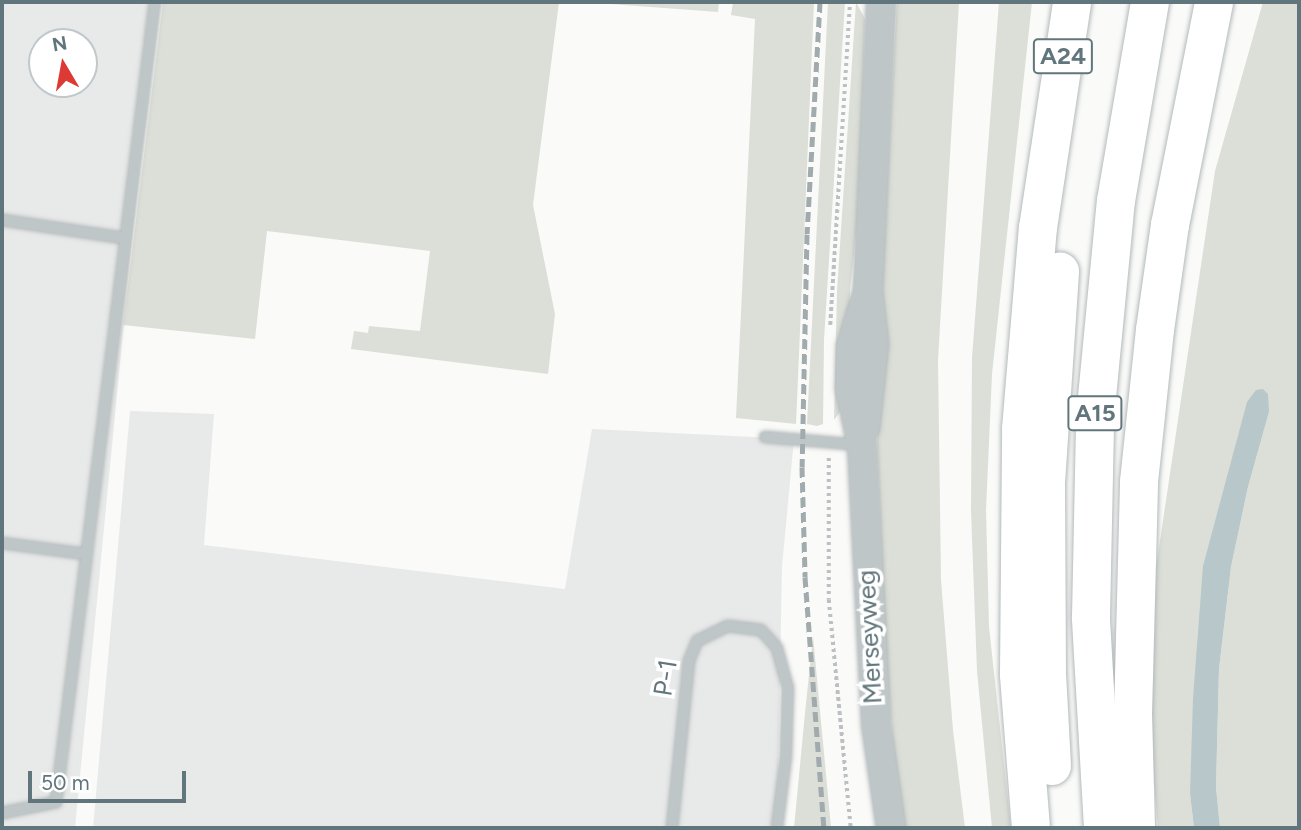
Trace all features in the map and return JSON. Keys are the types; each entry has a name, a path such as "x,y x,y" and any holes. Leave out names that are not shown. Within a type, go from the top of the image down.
{"highway":[{"path":"1031,828 1019,674 1021,429 1027,332 1054,110 1055,2"},
{"name":"A24","path":"1054,110 1072,2"},
{"name":"A15","path":"1058,828 1047,674 1048,410 1071,176 1098,2"},
{"name":"A15","path":"1103,828 1091,617 1095,418 1116,201 1150,2"},
{"name":"A15","path":"1136,828 1133,675 1139,482 1155,330 1189,128 1214,2"},
{"name":"A15","path":"1189,128 1230,40 1243,2"}],"street":[{"name":"Merseyweg","path":"881,2 868,291 874,344 872,388 862,445 876,724 891,828"}],"lane":[{"path":"2,813 56,802 155,2"},
{"path":"2,220 124,238"},
{"path":"765,437 862,445"},
{"path":"2,543 85,554"},
{"name":"P-1","path":"672,828 690,661 697,641 728,626 761,630 777,648 788,688 786,756 777,828"}],"shaded area":[{"path":"2,2 155,2 75,828 2,828"},
{"path":"163,2 559,2 533,205 555,314 548,374 351,349 354,331 368,333 369,326 420,331 430,251 267,231 255,339 123,325"},
{"path":"584,2 719,2 718,12"},
{"path":"733,2 814,2 796,424 736,418 755,19 731,15"},
{"path":"828,2 845,2 824,340 823,424 817,426 807,424"},
{"path":"856,2 865,19 860,198 850,290 846,404 834,420 837,291"},
{"path":"897,2 959,2 938,360 941,580 953,730 965,828 902,828 886,660 877,444 879,323"},
{"path":"999,2 1032,2 992,374 986,510 989,627 1011,828 992,828 977,671 971,511 972,358"},
{"path":"1263,2 1299,2 1299,828 1220,828 1216,787 1219,669 1231,567 1248,487 1269,412 1262,389 1190,794 1194,828 1158,828 1153,771 1150,608 1215,171"},
{"path":"1263,389 1268,394 1269,412 1248,487 1231,567 1219,669 1216,787 1220,828 1194,828 1190,794 1193,698 1203,566 1247,402 1256,390"},
{"path":"130,411 214,414 204,545 565,589 592,429 794,439 782,567 777,828 93,828"},
{"path":"813,636 831,828 794,828 805,713"}],"railway":[{"path":"820,2 807,234 802,467 805,577 824,828"}]}
